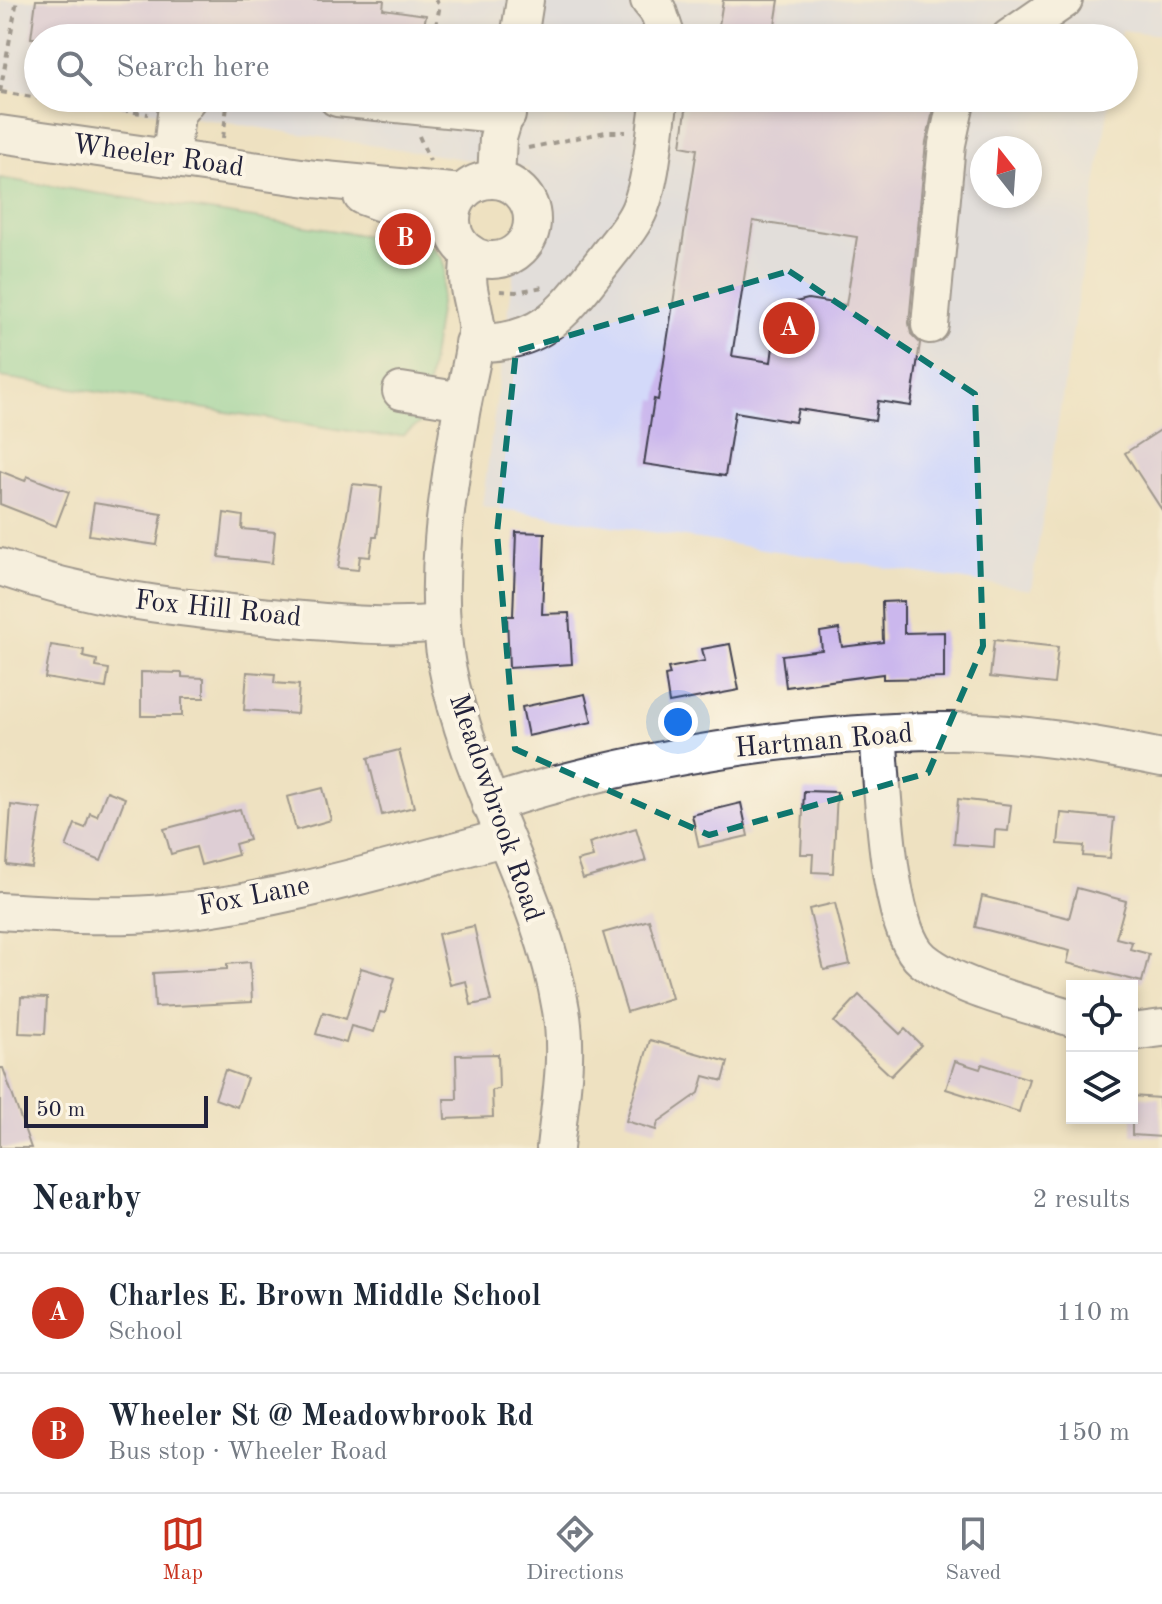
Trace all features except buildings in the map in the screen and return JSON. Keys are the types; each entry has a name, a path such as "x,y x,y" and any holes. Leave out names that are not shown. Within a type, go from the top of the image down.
{"street":[{"path":"649,0 658,11 662,24"},
{"path":"1029,24 1064,0"},
{"path":"522,24 528,1"},
{"path":"171,158 175,112"},
{"path":"496,179 498,138 506,112"},
{"path":"474,333 522,339 560,317 640,211 658,112"},
{"path":"930,325 947,144 954,112"},
{"name":"Wheeler Road","path":"0,134 315,179 462,193"},
{"name":"Wheeler Road","path":"315,179 481,258"},
{"path":"496,179 515,187 532,212 526,242 481,258 453,210 462,193 478,182 496,179"},
{"name":"Meadowbrook Road","path":"481,258 465,285 474,333 448,496 439,595 441,623 459,719 527,896 561,1009 565,1066 555,1148"},
{"path":"401,391 463,401"},
{"name":"Fox Hill Road","path":"0,567 45,583 118,600 305,620 415,626 441,623"},
{"name":"Hartman Road","path":"490,804 577,780 755,745 878,734 952,731 1019,736 1089,743 1162,758"},
{"path":"878,734 893,880 907,939 922,960 955,977 1066,1016"},
{"name":"Fox Lane","path":"0,911 68,917 162,913 245,903 503,838"},
{"path":"1138,1031 1162,1028"}],"path":[{"path":"17,0 0,92 24,96"},
{"path":"435,0 440,4 436,24"},
{"path":"132,112 152,115 156,112"},
{"path":"222,144 226,112"},
{"path":"415,128 431,168"},
{"path":"518,150 606,132 626,132"},
{"path":"481,258 516,292 555,287"}],"highlighted area":[{"path":"789,271 975,394 983,646 928,773 709,835 515,749 497,533 516,351"}],"shaded area":[{"path":"0,0 1162,0 1162,35 1138,32 1138,24 24,24 24,92 0,89"},
{"path":"158,112 1108,112 1031,590 482,506 528,169"}],"green space":[{"path":"0,178 431,246 442,258 445,269 423,421 403,435 382,436 0,377"}],"place":[{"name":"Wheeler St @ Meadowbrook Rd","path":"405,239"},
{"name":"Charles E. Brown Middle School","path":"789,328"}]}
